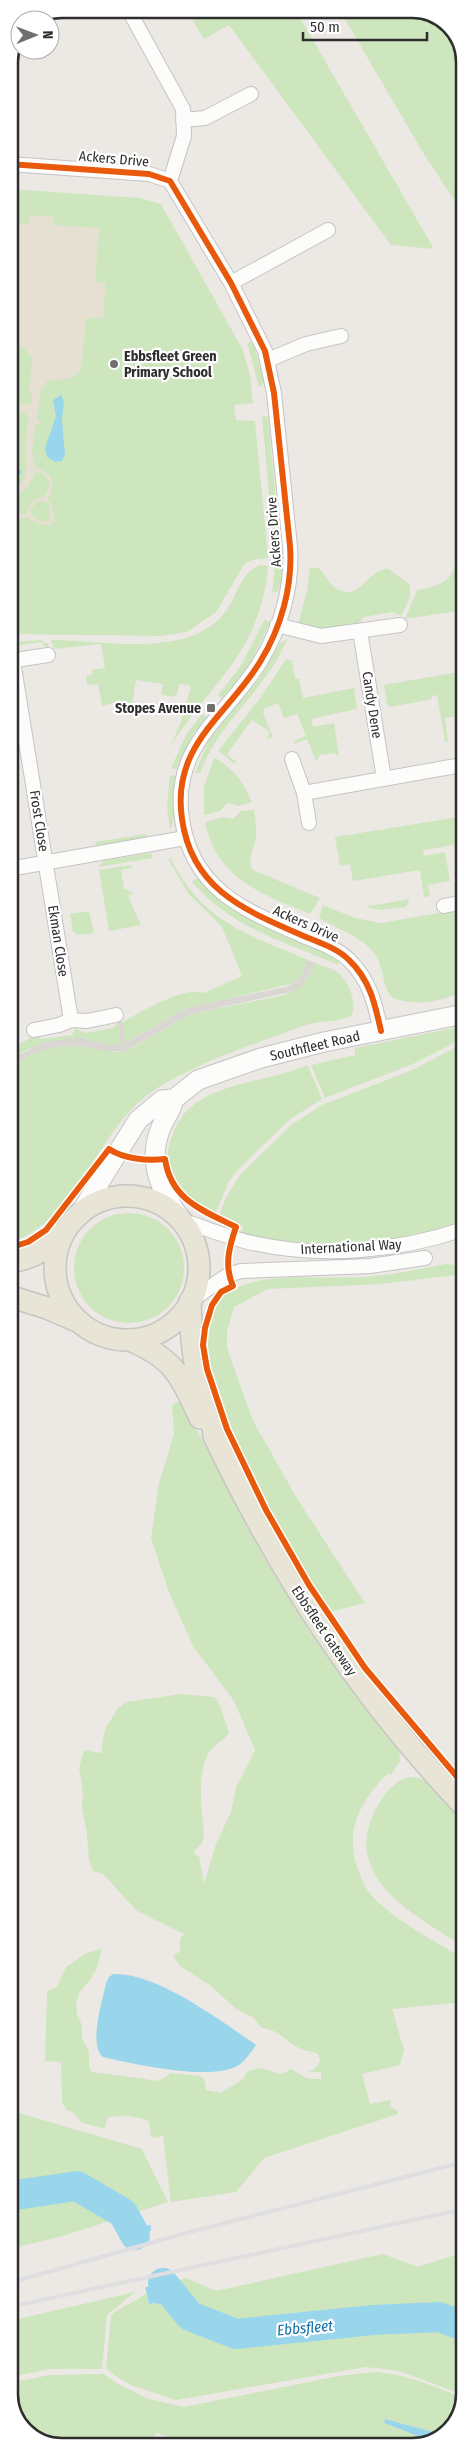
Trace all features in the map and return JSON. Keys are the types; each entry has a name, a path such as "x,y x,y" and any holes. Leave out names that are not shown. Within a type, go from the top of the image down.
{"main road":[{"name":"Southfleet Road","path":"18,1260 43,1251 75,1219 136,1124 162,1100 174,1098 198,1080 261,1058 455,1016"},
{"path":"18,1299 47,1308 109,1337 130,1340 148,1338 169,1328 181,1316 190,1301 198,1277 199,1256 195,1241 180,1220 159,1183 154,1158 158,1134 172,1107 174,1098"},
{"path":"89,1327 70,1309 57,1285 55,1272 57,1253 75,1219 110,1199 134,1196 160,1204 180,1220"},
{"name":"Ebbsfleet Gateway","path":"190,1301 193,1350 198,1378 213,1422 214,1436"},
{"name":"Ebbsfleet Gateway","path":"130,1340 155,1351 167,1361 178,1375 204,1427 214,1436 273,1551 339,1655 365,1691 420,1758 456,1797"}],"street":[{"path":"133,18 183,109 184,136 170,181"},
{"path":"183,120 205,118 251,94"},
{"name":"Ackers Drive","path":"18,165 149,174 170,181 230,283 268,360 291,563 287,593 278,626 259,663 201,736 192,752 181,789 181,817 186,838 206,877 227,898 249,911 335,950 348,959 362,975 370,990 381,1031"},
{"path":"230,283 328,230"},
{"path":"268,360 306,344 341,336"},
{"path":"278,626 320,636 400,625"},
{"name":"Candy Dene","path":"360,631 384,779"},
{"name":"Frost Close","path":"18,660 48,655"},
{"name":"Frost Close","path":"18,701 46,862"},
{"path":"292,759 304,792 309,822"},
{"path":"304,792 455,766"},
{"path":"18,867 186,838"},
{"name":"Ekman Close","path":"46,862 71,1020"},
{"path":"444,906 455,904"},
{"path":"34,1030 59,1026 71,1020 87,1020 116,1015"},
{"name":"International Way","path":"180,1220 247,1242 280,1249 309,1251 390,1246 430,1239 456,1231"},
{"name":"International Way","path":"190,1301 228,1275 241,1271 272,1268 362,1267 425,1258"}],"shaded area":[{"path":"18,203 138,212 73,528 18,526"},
{"path":"308,960 315,963 302,986 294,991 191,1014 125,1051 106,1051 81,1046 56,1047 30,1055 18,1063 18,1056 43,1042 81,1038 109,1045 121,1045 118,1022 122,1022 126,1043 183,1010 286,987 299,980"}],"green space":[{"path":"191,18 300,18 434,249 391,245 229,25 204,39"},
{"path":"344,18 423,19 443,30 451,42 455,56 455,201 422,151"},
{"path":"18,190 140,198 161,204 243,350 250,375 253,403 234,405 236,420 255,421 268,558 245,563 216,612 187,632 161,636 18,634 18,519 28,517 36,523 52,525 54,518 53,508 47,499 52,489 52,480 46,473 35,468 32,448 36,424 42,425 42,422 37,421 40,392 47,381 71,378 81,371 86,318 103,319 106,283 95,282 99,228 54,225 54,217 30,215 29,224 18,223"},
{"path":"247,342 253,343 265,383 259,387"},
{"path":"18,343 32,357 31,379 28,386 32,400 29,405 18,404"},
{"path":"18,412 25,413 29,418 25,441 26,470 22,482 18,486"},
{"path":"262,416 268,417 280,540 287,552 288,559 275,559"},
{"path":"35,472 44,475 49,485 44,497 32,502 27,514 18,513 18,494 28,487"},
{"path":"38,501 44,501 49,505 50,521 40,521 32,516 31,509"},
{"path":"455,564 455,612 405,619 417,590 433,587 443,582 450,576"},
{"path":"260,565 268,566 263,596 255,622 245,644 170,747 181,722 191,686 180,684 177,694 173,697 161,694 163,684 136,680 132,705 116,702 102,706 98,684 87,685 86,676 92,675 92,670 105,668 101,644 54,649 51,640 142,644 165,642 187,637 206,629 223,615 247,574"},
{"path":"275,566 288,567 278,591 272,593"},
{"path":"310,567 318,568 334,587 345,592 358,588 375,573 389,569 410,585 410,597 401,616 393,612 364,617 358,624 321,629 298,625 307,590"},
{"path":"265,619 270,623 249,666 222,699 218,695 240,667"},
{"path":"287,639 268,674 218,738 200,773 195,773 209,740 260,678 279,644"},
{"path":"43,640 43,643 48,643 49,649 40,642 18,646 18,641"},
{"path":"286,659 292,661 295,679 299,679 303,698 354,688 357,709 311,719 313,727 334,723 339,756 334,753 320,755 316,761 307,739 295,744 294,741 306,736 297,714 284,718 278,703 264,709 263,713 273,737 267,740 270,732 252,720 227,754 236,762 235,764 218,751 261,697"},
{"path":"455,673 455,716 445,718 448,742 445,742 437,695 432,696 432,699 391,707 387,704 384,685"},
{"path":"202,714 206,717 191,738 177,769 171,768 186,735"},
{"path":"214,758 227,766 237,776 252,802 239,806 227,803 220,811 204,815 204,787"},
{"path":"170,775 176,776 173,818 170,830 167,806"},
{"path":"254,810 256,838 250,862 253,870 320,898 310,914 275,899 244,882 220,858 211,842 205,823 221,817 233,819 241,811"},
{"path":"455,818 455,845 423,850 424,856 445,852 450,881 428,885 430,896 424,897 420,870 353,881 350,864 340,866 335,837"},
{"path":"147,834 145,840 98,847 95,842"},
{"path":"151,853 153,858 98,867 105,860"},
{"path":"168,859 171,859 197,898 229,924 308,960 299,980 294,983 183,1010 125,1043 122,1022 174,996 195,992 204,993 242,976 222,927 188,893"},
{"path":"131,865 132,868 121,870 124,889 134,893 128,896 141,925 109,931 99,870"},
{"path":"197,878 207,889 230,907 254,921 329,954 339,961 338,965 279,941 242,923 208,898 192,882"},
{"path":"409,899 405,907 380,910 365,907"},
{"path":"323,905 355,918 381,923 455,910 455,995 429,1002 402,1001 393,998 387,990 379,962 369,947 362,941 319,918"},
{"path":"89,911 94,933 78,935 73,932 70,914"},
{"path":"315,963 336,971 346,982 353,999 351,1016 294,1029 237,1050 192,1069 163,1084 131,1109 70,1196 53,1216 33,1232 18,1239 18,1063 30,1055 56,1047 81,1046 116,1052 128,1050 191,1014 285,995 302,986"},
{"path":"118,1022 122,1045 109,1045 81,1038 28,1049 18,1055 18,1045 34,1036 43,1039 72,1035 75,1028 85,1033 113,1028"},
{"path":"455,1028 455,1042 413,1064 325,1098 311,1065 355,1055 355,1048"},
{"path":"455,1047 456,1227 427,1235 387,1242 348,1246 309,1246 241,1235 243,1227 219,1215 226,1198 239,1176 291,1125 322,1105 410,1071"},
{"path":"308,1066 322,1099 289,1120 237,1171 229,1181 215,1214 198,1204 178,1184 173,1176 168,1157 174,1131 184,1115 197,1102 213,1093"},
{"path":"129,1213 150,1217 168,1229 180,1247 184,1268 180,1289 168,1307 150,1319 129,1323 108,1319 90,1307 78,1289 74,1268 78,1247 90,1229 108,1217"},
{"path":"446,1264 456,1265 456,1275 382,1284 268,1289 234,1307 227,1331 227,1348 253,1421 298,1500 365,1603 330,1612 267,1509 226,1422 213,1380 208,1343 213,1312 219,1300 229,1291 261,1280 295,1277 347,1278 395,1273"},
{"path":"181,1400 264,1558 311,1634 399,1748 400,1761 391,1775 388,1773 370,1794 358,1816 354,1829 354,1855 365,1886 380,1904 415,1930 456,1954 456,2003 392,2009 404,2050 400,2065 362,2074 370,2104 391,2100 390,2107 397,2110 398,2114 264,2158 236,2192 171,2202 163,2135 157,2138 151,2137 149,2121 128,2116 118,2116 107,2118 105,2128 102,2128 82,2123 74,2113 67,2110 62,2102 61,2062 45,2061 47,1991 57,1987 66,1967 87,1953 102,1949 97,1968 80,1992 76,2002 77,2015 82,2025 82,2038 89,2051 89,2068 92,2072 159,2081 171,2073 200,2076 204,2079 206,2090 221,2093 243,2079 247,2072 259,2068 275,2073 287,2072 291,2069 308,2079 321,2079 321,2072 308,2072 315,2069 320,2061 318,2054 301,2049 277,2033 261,2028 254,2018 236,2009 211,1986 180,1966 173,1956 180,1951 180,1939 184,1934 137,1911 103,1874 93,1871 89,1861 79,1768 84,1750 101,1753 105,1729 119,1707 127,1702 181,1694 214,1697 218,1703 229,1732 208,1754 202,1773 201,1794 204,1836 202,1844 195,1850 194,1854 199,1856 204,1884 216,1844 231,1812 236,1788 255,1750 234,1701 193,1646 169,1592 151,1538 159,1483 174,1434 172,1405"},
{"path":"408,1777 416,1778 432,1785 456,1810 456,1942 426,1923 390,1894 377,1877 368,1858 367,1837 374,1813 388,1791 402,1779"},
{"path":"18,2113 142,2149 168,2202 63,2236 18,2247"},
{"path":"383,2254 418,2267 456,2255 456,2392 399,2371 366,2367 176,2400 131,2385 106,2368 111,2315 146,2293 149,2304 155,2303 172,2307 176,2304 176,2281 187,2278 216,2291"},
{"path":"135,2292 107,2315 102,2369 51,2369 18,2375 18,2319"},
{"path":"375,2372 397,2375 431,2385 456,2395 455,2402 450,2416 434,2432 385,2419 384,2423 420,2436 417,2437 169,2437 156,2433 155,2437 58,2437 45,2434 30,2425 22,2413 18,2399 18,2381 50,2375 104,2374 118,2384 149,2399 184,2407 338,2376"}],"water":[{"path":"61,395 64,402 62,420 65,455 62,461 55,462 47,457 45,448 56,416 53,400"},
{"path":"113,1974 130,1975 168,1989 207,2011 256,2045 239,2065 227,2070 211,2072 172,2070 103,2057 97,2042 98,2022 106,1983"},
{"path":"141,2219 144,2226 151,2225 151,2231 176,2281 175,2291 179,2298 172,2307 155,2303 149,2304 133,2234 135,2220"},
{"path":"385,2419 434,2432 419,2437 384,2423"}],"pier":[{"path":"154,2230 178,2280 142,2288 131,2236"}],"waterway":[{"name":"Ebbsfleet","path":"18,2195 77,2186 123,2213 135,2235"},
{"name":"Ebbsfleet","path":"163,2283 190,2316 236,2334 373,2320 439,2317 456,2323"}],"railway":[{"path":"18,2280 186,2233 456,2164"},
{"path":"18,2305 456,2211"}],"cycle path":[{"path":"18,165 149,174 170,181 231,283 265,351 274,393 290,546 290,576 280,621 260,662 247,681 204,733 193,751 185,771 181,793 182,819 188,844 197,864 210,881 226,895 263,918 335,949 349,960 367,984 374,1002 381,1031"},
{"path":"18,1245 28,1242 46,1230 109,1149 122,1155 136,1158 165,1159 168,1173 181,1194 200,1209 236,1227 228,1256 230,1279 233,1286 221,1292 212,1305 205,1328 203,1345 207,1369 227,1429 266,1510 309,1585 365,1668 456,1775"}],"place":[{"name":"Ebbsfleet Green Primary School","path":"114,364"},
{"name":"Stopes Avenue","path":"211,708"}]}
